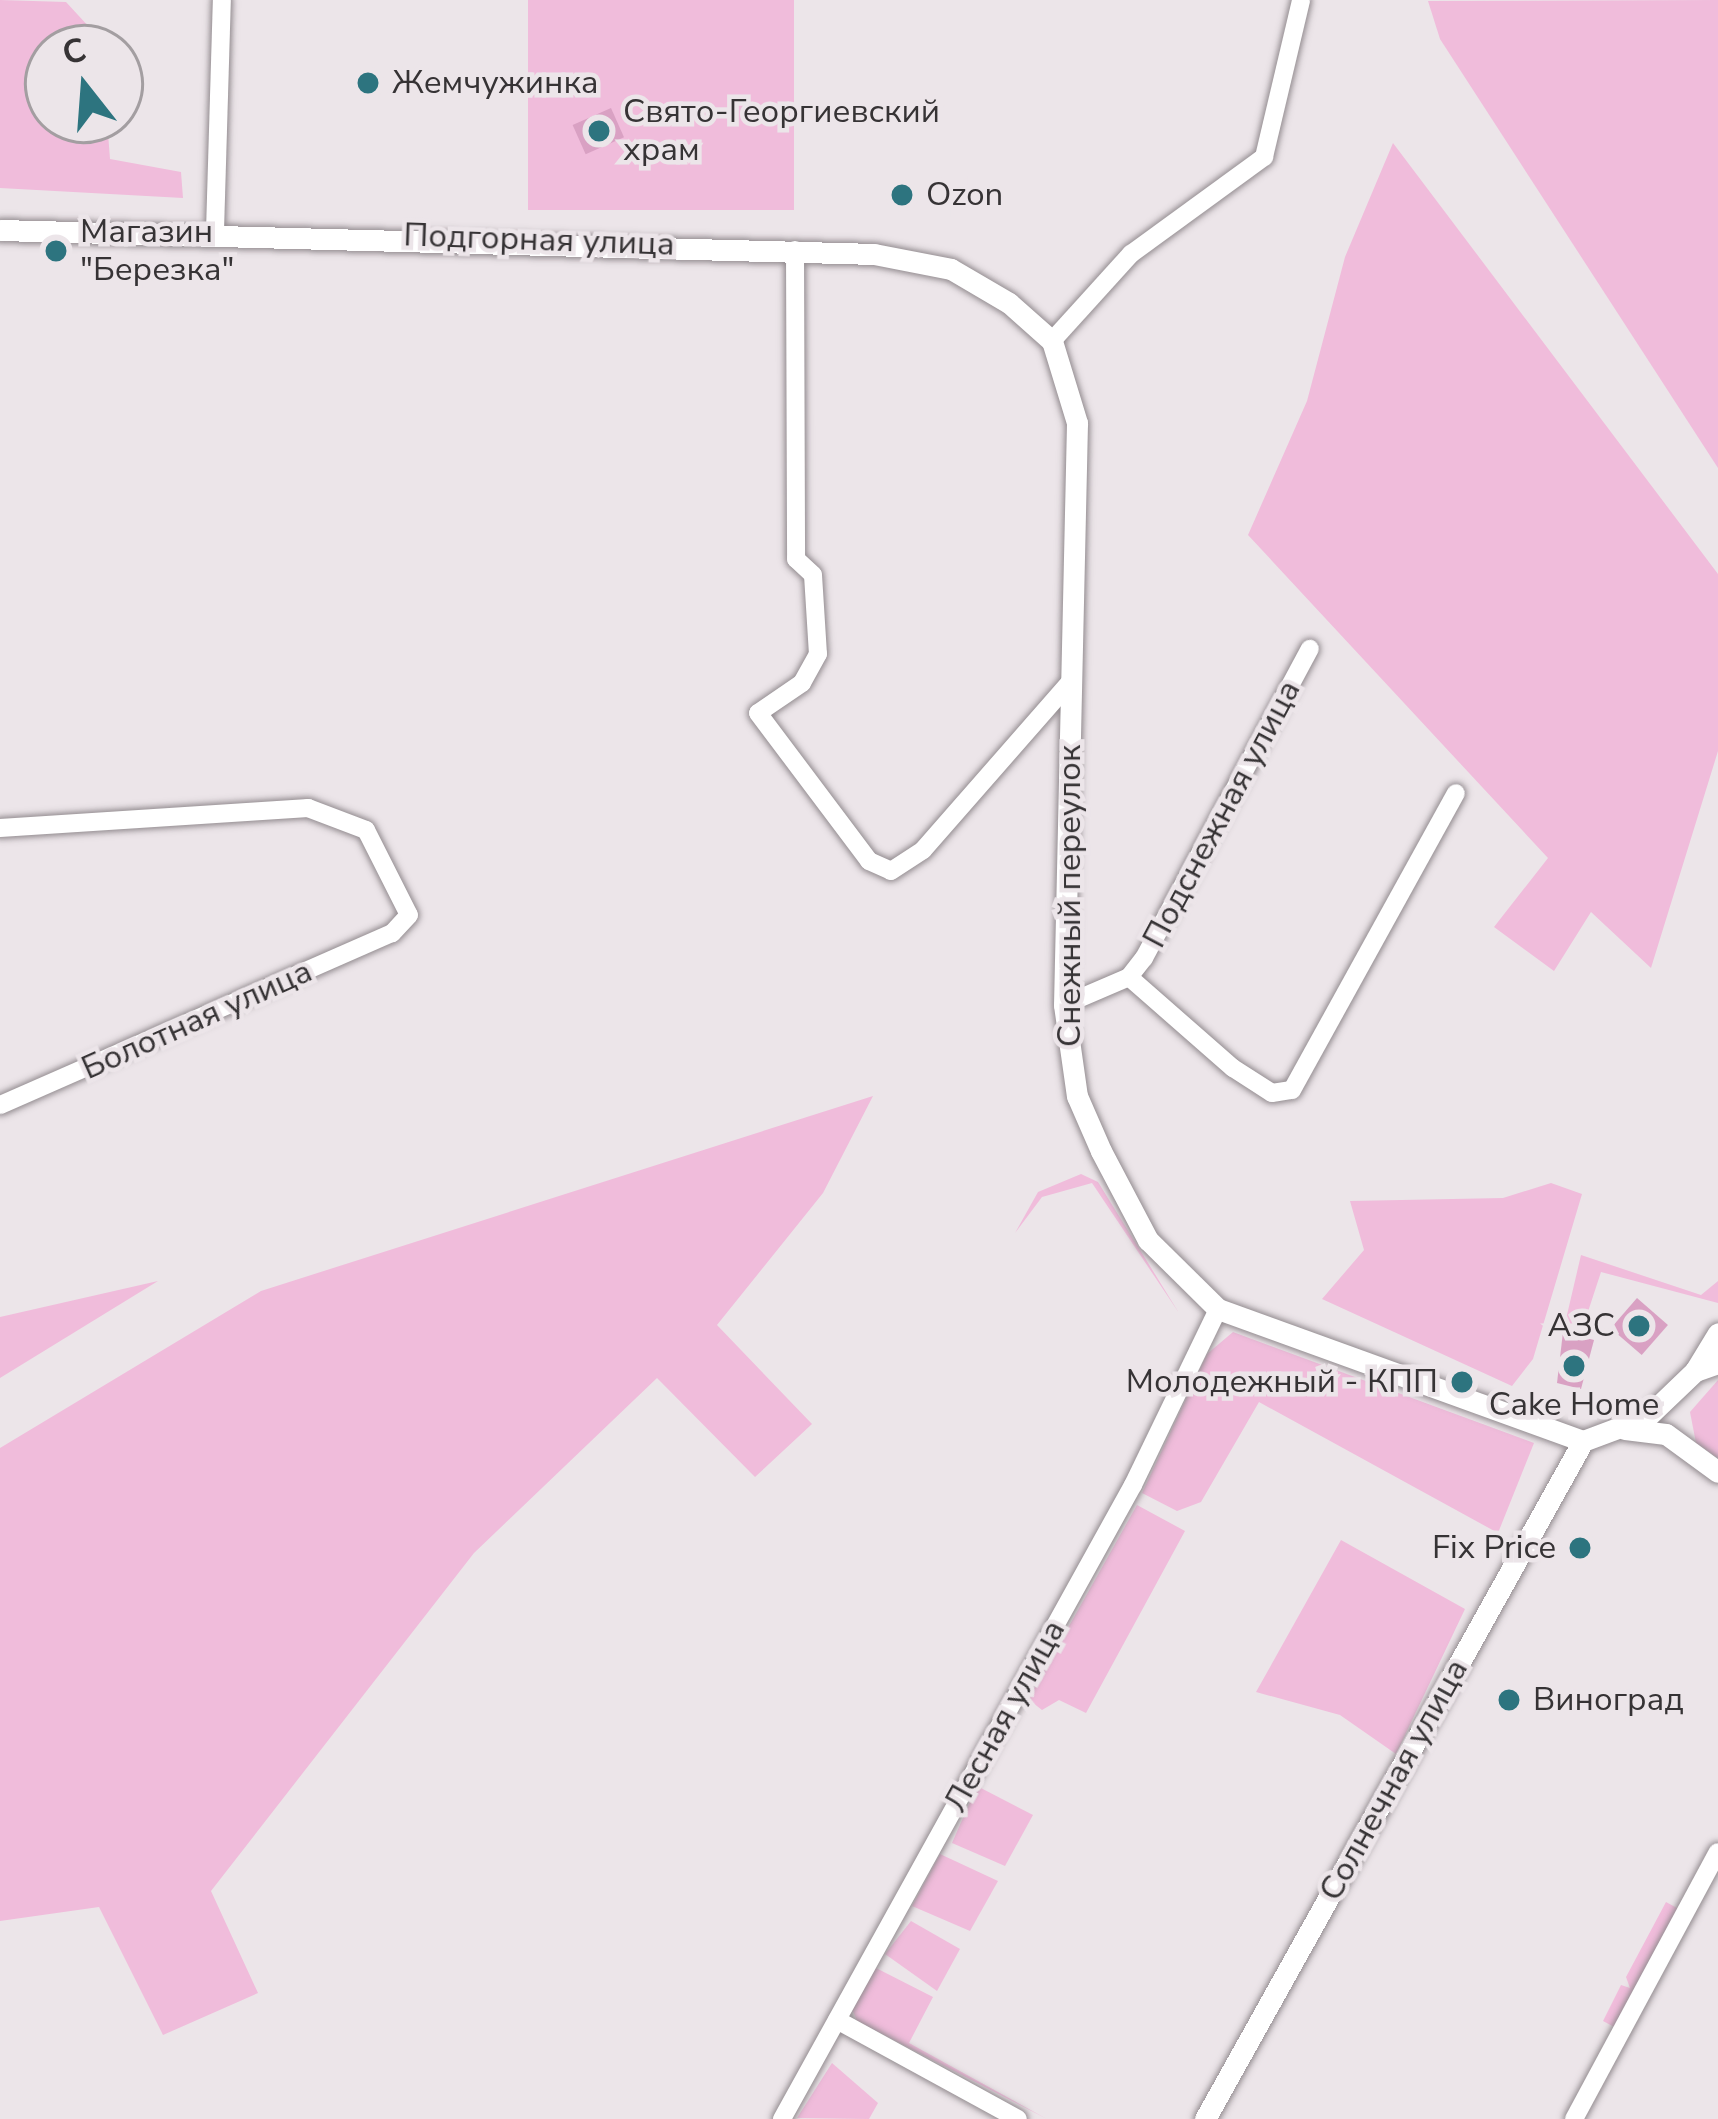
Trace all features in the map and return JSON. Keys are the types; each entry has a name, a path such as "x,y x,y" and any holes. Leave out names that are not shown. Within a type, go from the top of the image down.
{"street":[{"path":"215,231 222,0"},
{"path":"1052,341 1131,254 1264,157 1301,0"},
{"name":"Подгорная улица","path":"0,230 215,231 795,250 951,269 1052,341"},
{"path":"795,250 796,559 813,575 818,654 802,683 758,713 868,861 891,871 922,850 1072,680"},
{"name":"Снежный переулок","path":"1052,341 1078,423 1064,1005 1077,1096 1101,1151 1148,1240 1218,1309 1582,1441"},
{"name":"Подснежная улица","path":"1064,1005 1129,977 1310,649"},
{"path":"1129,977 1233,1068 1272,1093 1292,1090 1456,793"},
{"name":"Болотная улица","path":"0,828 308,808 349,818 386,857 409,915 392,933 0,1105"},
{"name":"Лесная улица","path":"782,2119 1133,1485 1218,1309"},
{"path":"1681,1449 1672,1429 1687,1379 1718,1334"},
{"path":"1620,1430 1687,1379 1718,1363"},
{"path":"1582,1441 1620,1430 1666,1434 1718,1472"},
{"name":"Солнечная улица","path":"1204,2119 1582,1441"},
{"path":"1574,2119 1718,1852"},
{"path":"836,2020 1018,2119"}],"shaded area":[{"path":"0,0 66,2 86,24 24,24 24,144 109,144 110,159 181,172 183,198 0,188"},
{"path":"528,0 794,0 794,210 528,210"},
{"path":"1718,0 1718,468 1440,39 1428,1"},
{"path":"1393,143 1718,574 1718,751 1651,968 1591,912 1554,971 1494,927 1548,858 1248,535 1307,401 1345,257"},
{"path":"873,1096 823,1193 717,1325 812,1424 755,1477 657,1378 474,1553 211,1891 258,1993 163,2035 99,1907 0,1921 0,1448 261,1291"},
{"path":"1081,1174 1098,1182 1179,1313 1092,1183 1042,1197 1015,1233 1038,1192"},
{"path":"1551,1183 1582,1194 1533,1359 1512,1386 1322,1299 1364,1250 1350,1201 1503,1198"},
{"path":"1581,1255 1701,1295 1718,1281 1718,1303 1601,1272 1580,1336 1563,1332"},
{"path":"158,1281 0,1378 0,1317"},
{"path":"1233,1332 1534,1443 1498,1533 1259,1402 1201,1502 1177,1511 1142,1493 1207,1354"},
{"path":"1718,1380 1718,1458 1696,1443 1690,1412"},
{"path":"1137,1505 1185,1531 1086,1713 1059,1700 1042,1710 1028,1699"},
{"path":"1341,1540 1465,1609 1396,1754 1340,1715 1256,1692"},
{"path":"977,1786 1033,1815 1005,1866 952,1843"},
{"path":"940,1854 998,1881 970,1931 912,1906"},
{"path":"1666,1902 1679,1909 1616,2028 1603,2021 1621,1985 1630,1988 1626,1977"},
{"path":"911,1921 960,1949 937,1991 885,1954"},
{"path":"876,1968 933,1997 909,2043 1047,2119 857,2021 852,2009"},
{"path":"832,2063 878,2103 869,2119 797,2118"}],"building":[{"name":"Свято-Георгиевский храм","path":"611,108 624,137 586,154 573,125"},
{"name":"АЗС","path":"1637,1298 1668,1325 1642,1355 1611,1328"},
{"name":"Cake Home","path":"1563,1332 1594,1340 1581,1389 1557,1383"}],"place":[{"name":"Жемчужинка","path":"368,83"},
{"name":"Свято-Георгиевский храм","path":"599,131"},
{"name":"Ozon","path":"902,195"},
{"name":"Магазин \"Березка\"","path":"56,251"},
{"name":"АЗС","path":"1639,1326"},
{"name":"Cake Home","path":"1574,1366"},
{"name":"Молодежный - КПП","path":"1462,1382"},
{"name":"Fix Price","path":"1580,1548"},
{"name":"Виноград","path":"1509,1700"}]}
